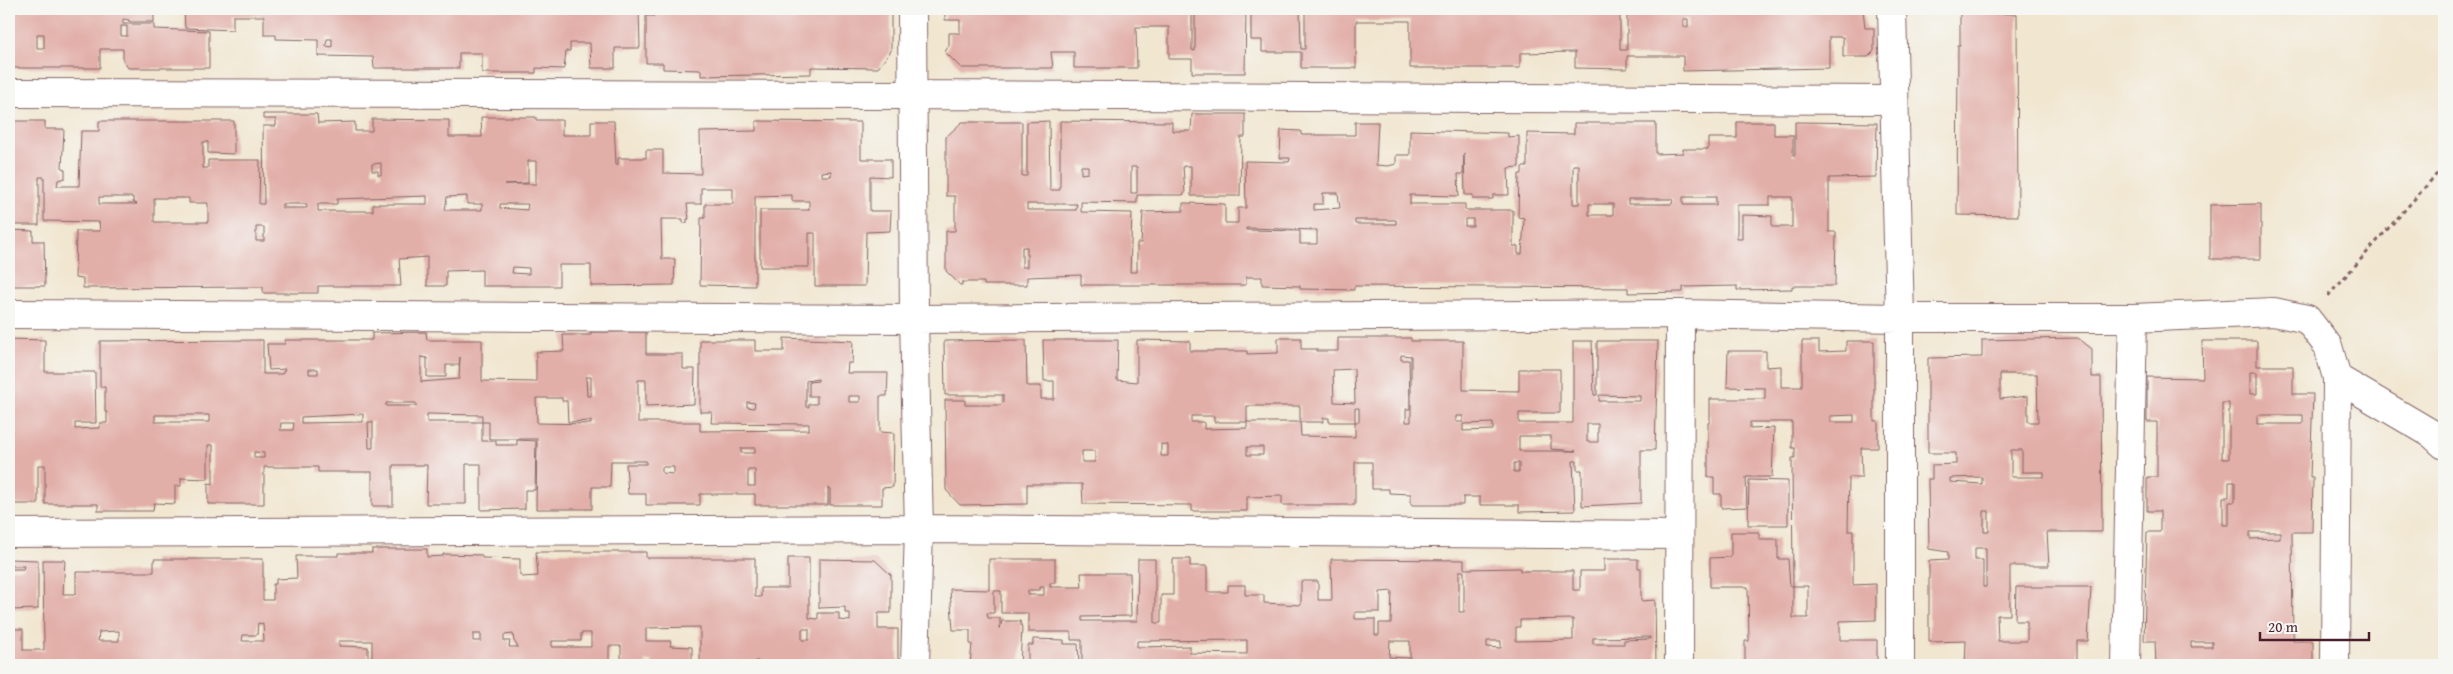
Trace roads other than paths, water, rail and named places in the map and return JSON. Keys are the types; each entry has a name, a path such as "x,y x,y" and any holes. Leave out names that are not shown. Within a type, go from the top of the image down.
{"street":[{"path":"912,9 914,319 919,530 915,665"},
{"path":"1892,9 1900,318 1900,665"},
{"path":"9,93 1893,100"},
{"path":"9,314 914,319 1680,314 1900,318 2133,318 2274,312 2307,319 2328,346 2337,378 2335,665"},
{"path":"1679,665 1680,314"},
{"path":"2126,665 2133,318"},
{"path":"2337,378 2432,434 2444,445"},
{"path":"9,533 919,530 1679,535"}]}
